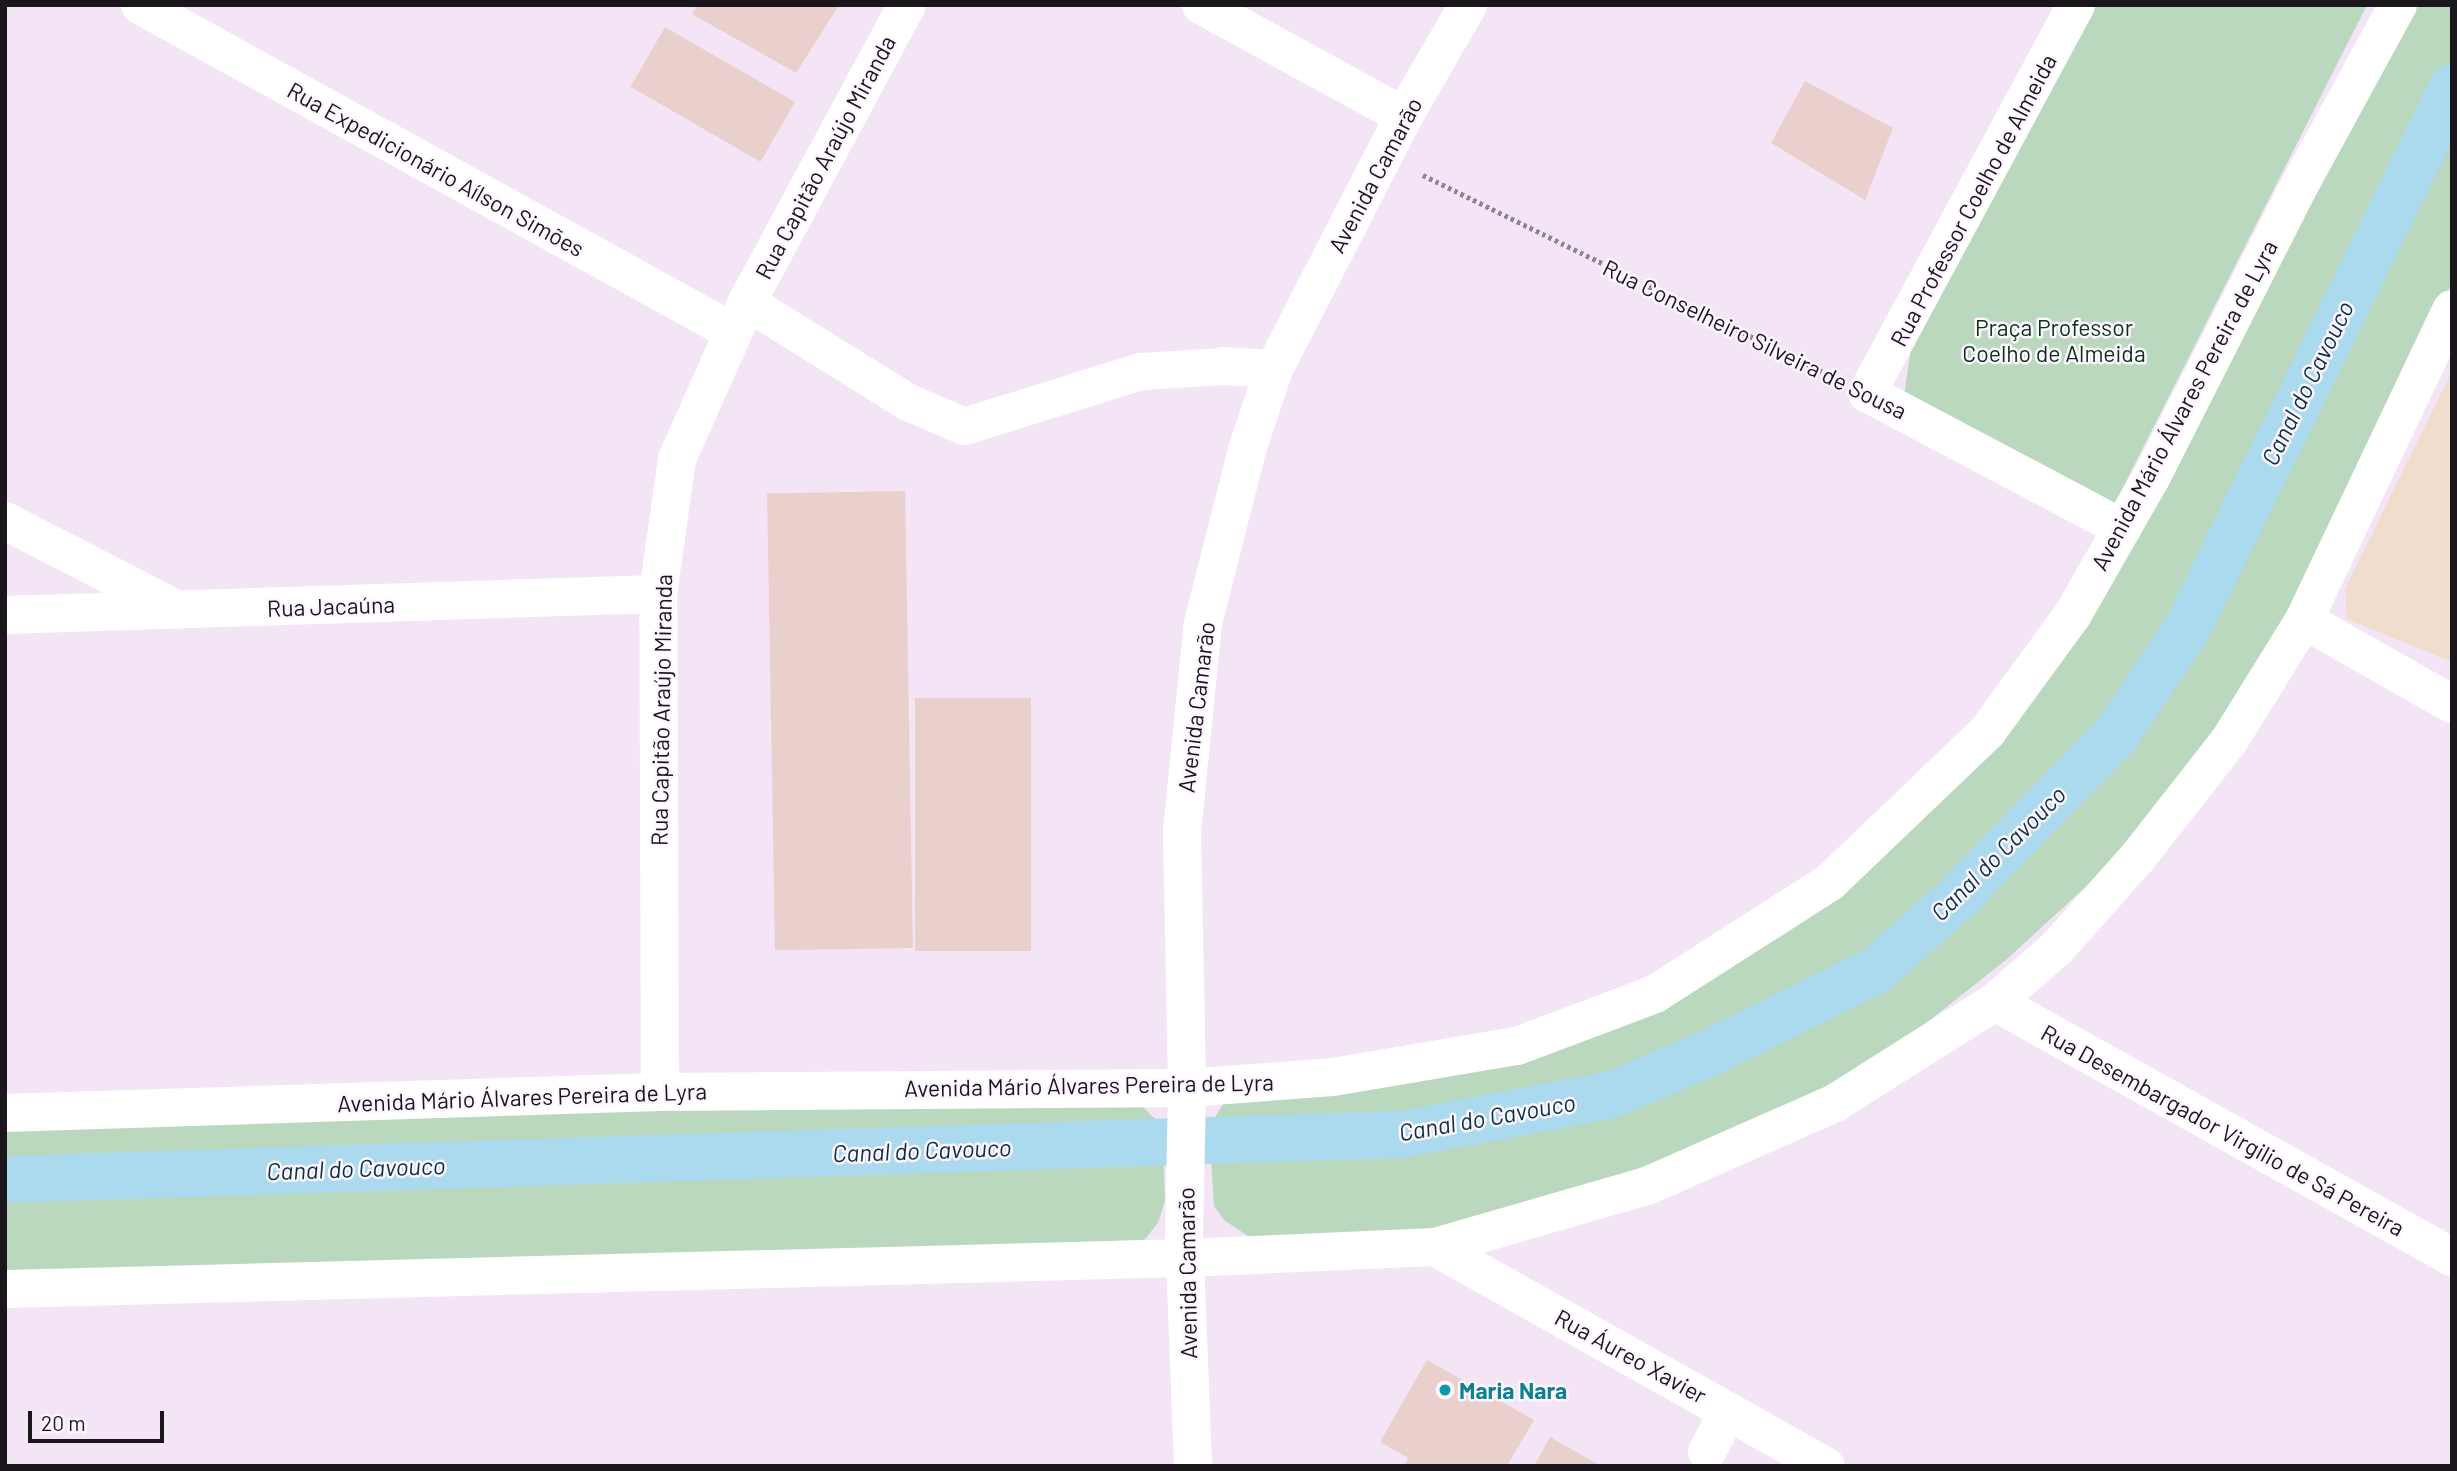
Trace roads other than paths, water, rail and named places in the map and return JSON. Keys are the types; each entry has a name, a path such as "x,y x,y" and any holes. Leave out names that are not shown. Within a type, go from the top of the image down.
{"street":[{"name":"Rua Expedicionário Aílson Simões","path":"140,5 740,317"},
{"name":"Rua Capitão Araújo Miranda","path":"660,1092 658,594 677,459 740,317 907,5"},
{"path":"1201,5 1405,116"},
{"name":"Avenida Camarão","path":"1193,1466 1184,1247 1186,1100 1182,832 1203,623 1248,447 1274,369 1405,116 1468,5"},
{"name":"Rua Professor Coelho de Almeida","path":"1867,393 2076,5"},
{"name":"Avenida Mário Álvares Pereira de Lyra","path":"5,1113 660,1092 1186,1100 1517,1046 1655,994 1830,882 1987,732 2073,614 2122,528 2295,192 2398,5"},
{"path":"5,1289 1184,1247 1435,1247 1647,1186 1835,1103 1994,1002 2057,948 2138,857 2230,741 2304,620 2452,309"},
{"path":"740,317 906,401 964,426 1141,371 1223,366 1274,369"},
{"name":"Rua Conselheiro Silveira de Sousa","path":"1867,393 2122,528"},
{"path":"5,521 179,611"},
{"name":"Rua Jacaúna","path":"5,615 658,594"},
{"path":"2304,620 2452,704"},
{"name":"Rua Desembargador Virgilio de Sá Pereira","path":"1994,1002 2452,1258"},
{"name":"Rua Áureo Xavier","path":"1435,1247 1826,1466"},
{"path":"1707,1451 1728,1411"}],"waterway":[{"name":"Canal do Cavouco","path":"5,1179 1401,1134 1612,1094 1703,1055 1874,971 1955,899 2115,735 2187,628 2452,87"}],"place":[{"name":"Maria Nara","path":"1445,1390"}],"park label":[{"name":"Praça Professor Coelho de Almeida","path":"2054,340"}]}
